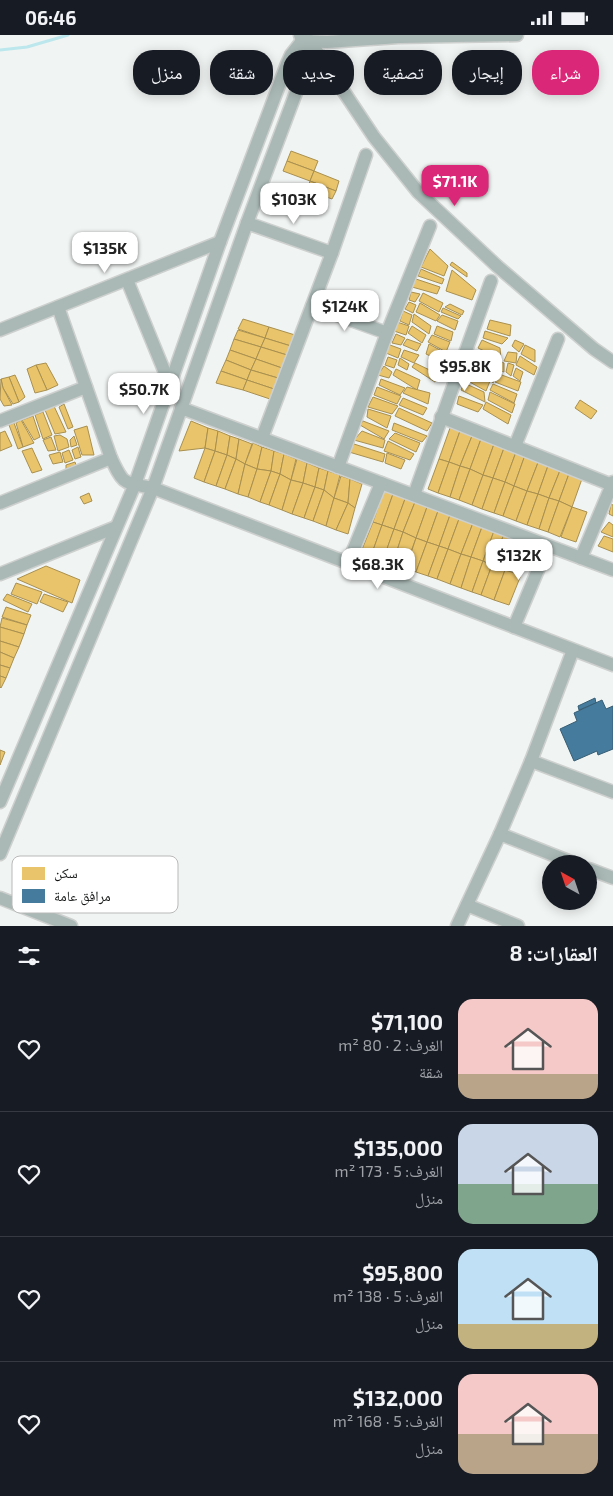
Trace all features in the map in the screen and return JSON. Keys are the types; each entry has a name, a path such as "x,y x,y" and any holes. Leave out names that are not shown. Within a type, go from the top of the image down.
{"street":[{"path":"304,39 327,42 398,37 517,35"},
{"path":"0,854 153,488 306,65 304,39"},
{"path":"0,802 135,485 220,242 287,64 291,55 304,39"},
{"path":"304,39 374,137 418,192 497,266 594,349 613,362"},
{"path":"262,438 332,253 366,155"},
{"path":"248,223 332,253"},
{"path":"338,467 387,333 430,225"},
{"path":"0,330 220,242"},
{"path":"127,280 170,385"},
{"path":"414,495 491,281"},
{"path":"312,306 387,333"},
{"path":"58,307 111,458 120,478 125,482 153,488 613,665"},
{"path":"515,446 558,339"},
{"path":"0,421 86,387"},
{"path":"182,408 613,570"},
{"path":"441,417 612,484 581,558"},
{"path":"0,503 111,458"},
{"path":"348,563 381,483"},
{"path":"1,576 116,527"},
{"path":"514,627 548,546"},
{"path":"457,926 500,834 531,761 573,650"},
{"path":"531,761 613,792"},
{"path":"500,834 553,855"},
{"path":"598,872 613,878"},
{"path":"0,898 12,903"},
{"path":"467,905 518,926"},
{"path":"38,913 71,926"}],"building: سكن":[{"path":"291,151 318,161 314,171 287,161"},
{"path":"287,161 314,171 310,181 283,171"},
{"path":"314,171 339,181 336,191 310,181"},
{"path":"310,181 336,191 332,199 307,190"},
{"path":"275,194 302,204 298,214 271,204"},
{"path":"430,249 448,266 444,276 421,267"},
{"path":"452,262 467,273 467,277 450,265"},
{"path":"421,269 444,279 442,284 418,276"},
{"path":"452,270 476,290 472,300 446,291"},
{"path":"416,279 440,287 437,294 412,287"},
{"path":"411,292 420,294 415,302 409,300"},
{"path":"423,293 443,303 439,312 419,301"},
{"path":"409,302 416,305 413,313 405,309"},
{"path":"420,303 440,315 436,321 416,312"},
{"path":"450,304 464,311 462,315 445,307"},
{"path":"443,308 461,316 458,319 441,312"},
{"path":"403,311 412,315 409,325 400,321"},
{"path":"414,314 431,326 429,334 412,322"},
{"path":"442,315 458,321 455,330 437,321"},
{"path":"243,319 269,327 265,338 238,329"},
{"path":"490,320 511,325 510,336 487,329"},
{"path":"397,322 409,326 406,335 394,331"},
{"path":"412,326 426,335 422,343 408,333"},
{"path":"437,326 453,332 451,341 434,334"},
{"path":"269,327 295,335 291,346 265,338"},
{"path":"238,330 265,338 261,347 234,339"},
{"path":"485,331 508,338 502,344 483,338"},
{"path":"396,334 405,338 401,345 392,343"},
{"path":"432,335 450,342 446,352 428,342"},
{"path":"265,338 291,346 287,355 261,347"},
{"path":"234,339 261,347 256,359 230,350"},
{"path":"407,339 421,344 417,351 403,345"},
{"path":"482,340 500,348 501,359 478,348"},
{"path":"515,340 524,344 519,352 512,346"},
{"path":"429,344 449,355 445,363 426,354"},
{"path":"390,345 401,349 398,358 386,353"},
{"path":"525,345 535,350 535,362 521,354"},
{"path":"261,347 287,355 282,368 256,359"},
{"path":"230,350 256,359 251,370 226,360"},
{"path":"404,350 419,355 414,363 401,357"},
{"path":"477,352 504,363 504,372 473,362"},
{"path":"508,352 517,353 516,363 504,361"},
{"path":"520,356 537,367 534,375 516,365"},
{"path":"388,357 397,360 394,368 385,365"},
{"path":"400,358 409,364 407,370 398,365"},
{"path":"256,359 282,368 278,378 251,370"},
{"path":"226,360 251,370 247,380 221,371"},
{"path":"46,363 58,385 47,390 36,365"},
{"path":"415,363 440,375 435,382 412,367"},
{"path":"508,363 514,365 511,376 506,372"},
{"path":"36,365 47,390 35,393 27,369"},
{"path":"475,365 496,374 493,383 471,372"},
{"path":"384,366 392,372 389,378 378,375"},
{"path":"516,368 523,372 520,381 513,376"},
{"path":"396,369 420,380 417,390 393,375"},
{"path":"251,370 278,378 274,389 247,380"},
{"path":"221,371 247,380 243,390 216,383"},
{"path":"468,373 490,381 486,391 466,380"},
{"path":"499,374 521,382 518,391 495,382"},
{"path":"15,375 25,397 19,402 9,377"},
{"path":"9,377 19,402 13,404 3,388 1,379"},
{"path":"1,379 3,388 12,405 4,406 0,399"},
{"path":"381,379 405,388 400,395 379,385"},
{"path":"247,380 274,389 270,399 243,390"},
{"path":"464,383 484,392 485,402 461,390"},
{"path":"493,384 517,394 514,403 490,390"},
{"path":"377,387 401,396 397,404 374,395"},
{"path":"407,387 430,393 428,404 403,393"},
{"path":"490,392 515,404 512,413 488,400"},
{"path":"459,396 483,405 478,412 457,404"},
{"path":"373,397 398,406 392,414 368,407"},
{"path":"403,398 427,408 423,415 399,405"},
{"path":"580,400 597,411 591,419 575,408"},
{"path":"486,402 511,415 508,424 483,409"},
{"path":"53,404 66,432 55,434 45,410"},
{"path":"64,404 73,427 68,429 59,407"},
{"path":"399,408 432,423 427,431 395,416"},
{"path":"368,409 391,416 387,428 367,417"},
{"path":"43,412 52,435 43,439 35,415"},
{"path":"33,416 40,437 34,440 22,420"},
{"path":"21,420 34,443 23,447 16,423"},
{"path":"191,421 208,428 205,448 179,451"},
{"path":"363,421 389,431 384,439 360,425"},
{"path":"14,423 23,447 18,449 9,425"},
{"path":"394,423 427,436 422,442 392,430"},
{"path":"87,426 94,455 82,455 74,430"},
{"path":"208,428 218,431 215,451 205,448"},
{"path":"450,428 460,431 449,462 439,459"},
{"path":"5,431 12,446 0,451 0,433"},
{"path":"218,431 230,436 227,455 215,451"},
{"path":"362,431 385,440 383,448 354,440"},
{"path":"460,431 472,436 460,466 449,462"},
{"path":"395,433 420,443 416,452 389,439"},
{"path":"60,435 67,439 69,447 58,451 54,436"},
{"path":"74,436 77,445 71,447 70,440"},
{"path":"230,436 239,439 236,459 227,455"},
{"path":"472,436 481,439 470,469 460,466"},
{"path":"51,437 56,450 48,451 43,440"},
{"path":"239,439 252,444 245,464 236,459"},
{"path":"481,439 494,444 483,475 470,469"},
{"path":"388,441 414,454 410,460 384,451"},
{"path":"253,443 262,447 257,469 245,464"},
{"path":"354,444 385,454 383,462 349,452"},
{"path":"494,444 504,448 493,478 483,475"},
{"path":"78,447 81,457 75,459 72,450"},
{"path":"262,447 274,451 271,471 257,469"},
{"path":"32,448 42,470 32,473 22,451"},
{"path":"205,448 215,451 204,482 194,478"},
{"path":"504,448 516,452 505,482 493,478"},
{"path":"69,450 73,460 65,463 62,453"},
{"path":"215,451 227,455 216,486 204,482"},
{"path":"274,451 284,454 280,474 271,471"},
{"path":"60,452 63,462 53,464 49,455"},
{"path":"516,452 525,455 514,486 505,482"},
{"path":"387,453 405,460 401,469 385,463"},
{"path":"284,454 296,459 291,480 280,474"},
{"path":"227,455 236,459 225,489 216,486"},
{"path":"525,455 539,460 527,491 514,486"},
{"path":"236,459 245,464 238,494 225,489"},
{"path":"297,459 307,463 303,483 291,480"},
{"path":"439,459 449,462 438,493 428,489"},
{"path":"539,460 549,463 538,494 527,491"},
{"path":"75,462 76,465 66,469 66,465"},
{"path":"449,462 460,466 450,497 438,493"},
{"path":"307,463 319,468 315,487 303,483"},
{"path":"549,463 561,468 549,498 538,494"},
{"path":"245,464 257,469 248,497 238,494"},
{"path":"460,466 470,469 459,500 450,497"},
{"path":"319,468 328,471 324,490 315,487"},
{"path":"561,468 570,471 559,501 549,498"},
{"path":"257,469 271,471 260,502 248,497"},
{"path":"470,469 483,475 472,505 459,500"},
{"path":"271,471 280,474 269,505 260,502"},
{"path":"328,471 340,475 334,498 324,490"},
{"path":"570,471 583,476 572,507 559,501"},
{"path":"280,474 291,480 282,510 269,505"},
{"path":"483,475 493,478 482,509 472,505"},
{"path":"341,476 350,479 348,503 334,498"},
{"path":"493,478 505,482 494,513 482,509"},
{"path":"350,479 362,484 355,508 348,503"},
{"path":"291,480 303,483 292,514 282,510"},
{"path":"505,482 514,486 503,516 494,513"},
{"path":"303,483 315,487 304,518 292,514"},
{"path":"514,486 527,491 516,521 503,516"},
{"path":"315,487 324,490 313,521 304,518"},
{"path":"324,490 334,498 326,526 313,521"},
{"path":"384,491 393,494 382,525 373,522"},
{"path":"527,491 538,494 527,525 516,521"},
{"path":"89,493 92,501 84,504 80,497"},
{"path":"393,494 405,499 394,529 382,525"},
{"path":"538,494 549,498 539,529 527,525"},
{"path":"334,498 348,503 336,530 326,526"},
{"path":"549,498 559,501 548,532 539,529"},
{"path":"405,499 415,502 403,532 394,529"},
{"path":"559,501 572,507 560,537 548,532"},
{"path":"415,502 427,507 416,538 403,532"},
{"path":"348,503 355,508 348,534 336,530"},
{"path":"611,504 613,505 613,516 609,514"},
{"path":"427,507 438,511 427,542 416,538"},
{"path":"572,507 587,512 576,542 561,537"},
{"path":"438,511 450,515 439,546 427,542"},
{"path":"450,515 459,519 448,549 439,546"},
{"path":"459,519 473,523 461,554 448,549"},
{"path":"373,522 382,525 371,556 361,552"},
{"path":"609,522 613,525 613,537 601,532"},
{"path":"473,523 482,527 471,557 461,554"},
{"path":"382,525 394,529 383,560 371,556"},
{"path":"482,527 494,531 483,561 471,557"},
{"path":"394,529 403,532 393,563 383,560"},
{"path":"494,531 504,534 492,565 483,561"},
{"path":"403,532 416,538 405,568 393,563"},
{"path":"504,534 516,539 505,570 492,565"},
{"path":"604,536 613,539 613,552 598,546"},
{"path":"416,538 427,542 416,572 406,568"},
{"path":"427,542 439,546 428,576 416,572"},
{"path":"439,546 448,549 437,579 428,576"},
{"path":"448,549 461,554 450,584 437,579"},
{"path":"461,554 471,557 461,588 450,584"},
{"path":"471,557 483,561 472,592 461,588"},
{"path":"483,561 492,565 481,595 472,592"},
{"path":"492,565 505,570 494,600 481,595"},
{"path":"46,566 80,580 72,603 17,579"},
{"path":"505,570 521,575 509,605 494,600"},
{"path":"16,583 42,592 37,604 11,594"},
{"path":"7,594 32,604 28,612 3,600"},
{"path":"44,594 68,602 63,612 40,602"},
{"path":"6,607 31,615 27,625 2,617"},
{"path":"2,618 27,625 24,634 0,627"},
{"path":"0,627 24,634 19,647 0,641"},
{"path":"0,641 19,647 14,658 0,652"},
{"path":"0,652 14,658 10,668 0,665"},
{"path":"0,665 10,668 6,678 0,676"},
{"path":"0,676 6,678 1,688 0,687"},
{"path":"0,750 5,752 0,765"}],"building: مرافق عامة":[{"path":"595,698 596,703 579,710 578,706"},
{"path":"602,700 606,709 613,706 613,749 598,755 597,751 574,761 560,729 577,721 574,713"}],"waterway":[{"path":"0,50 27,47 68,35"}]}
